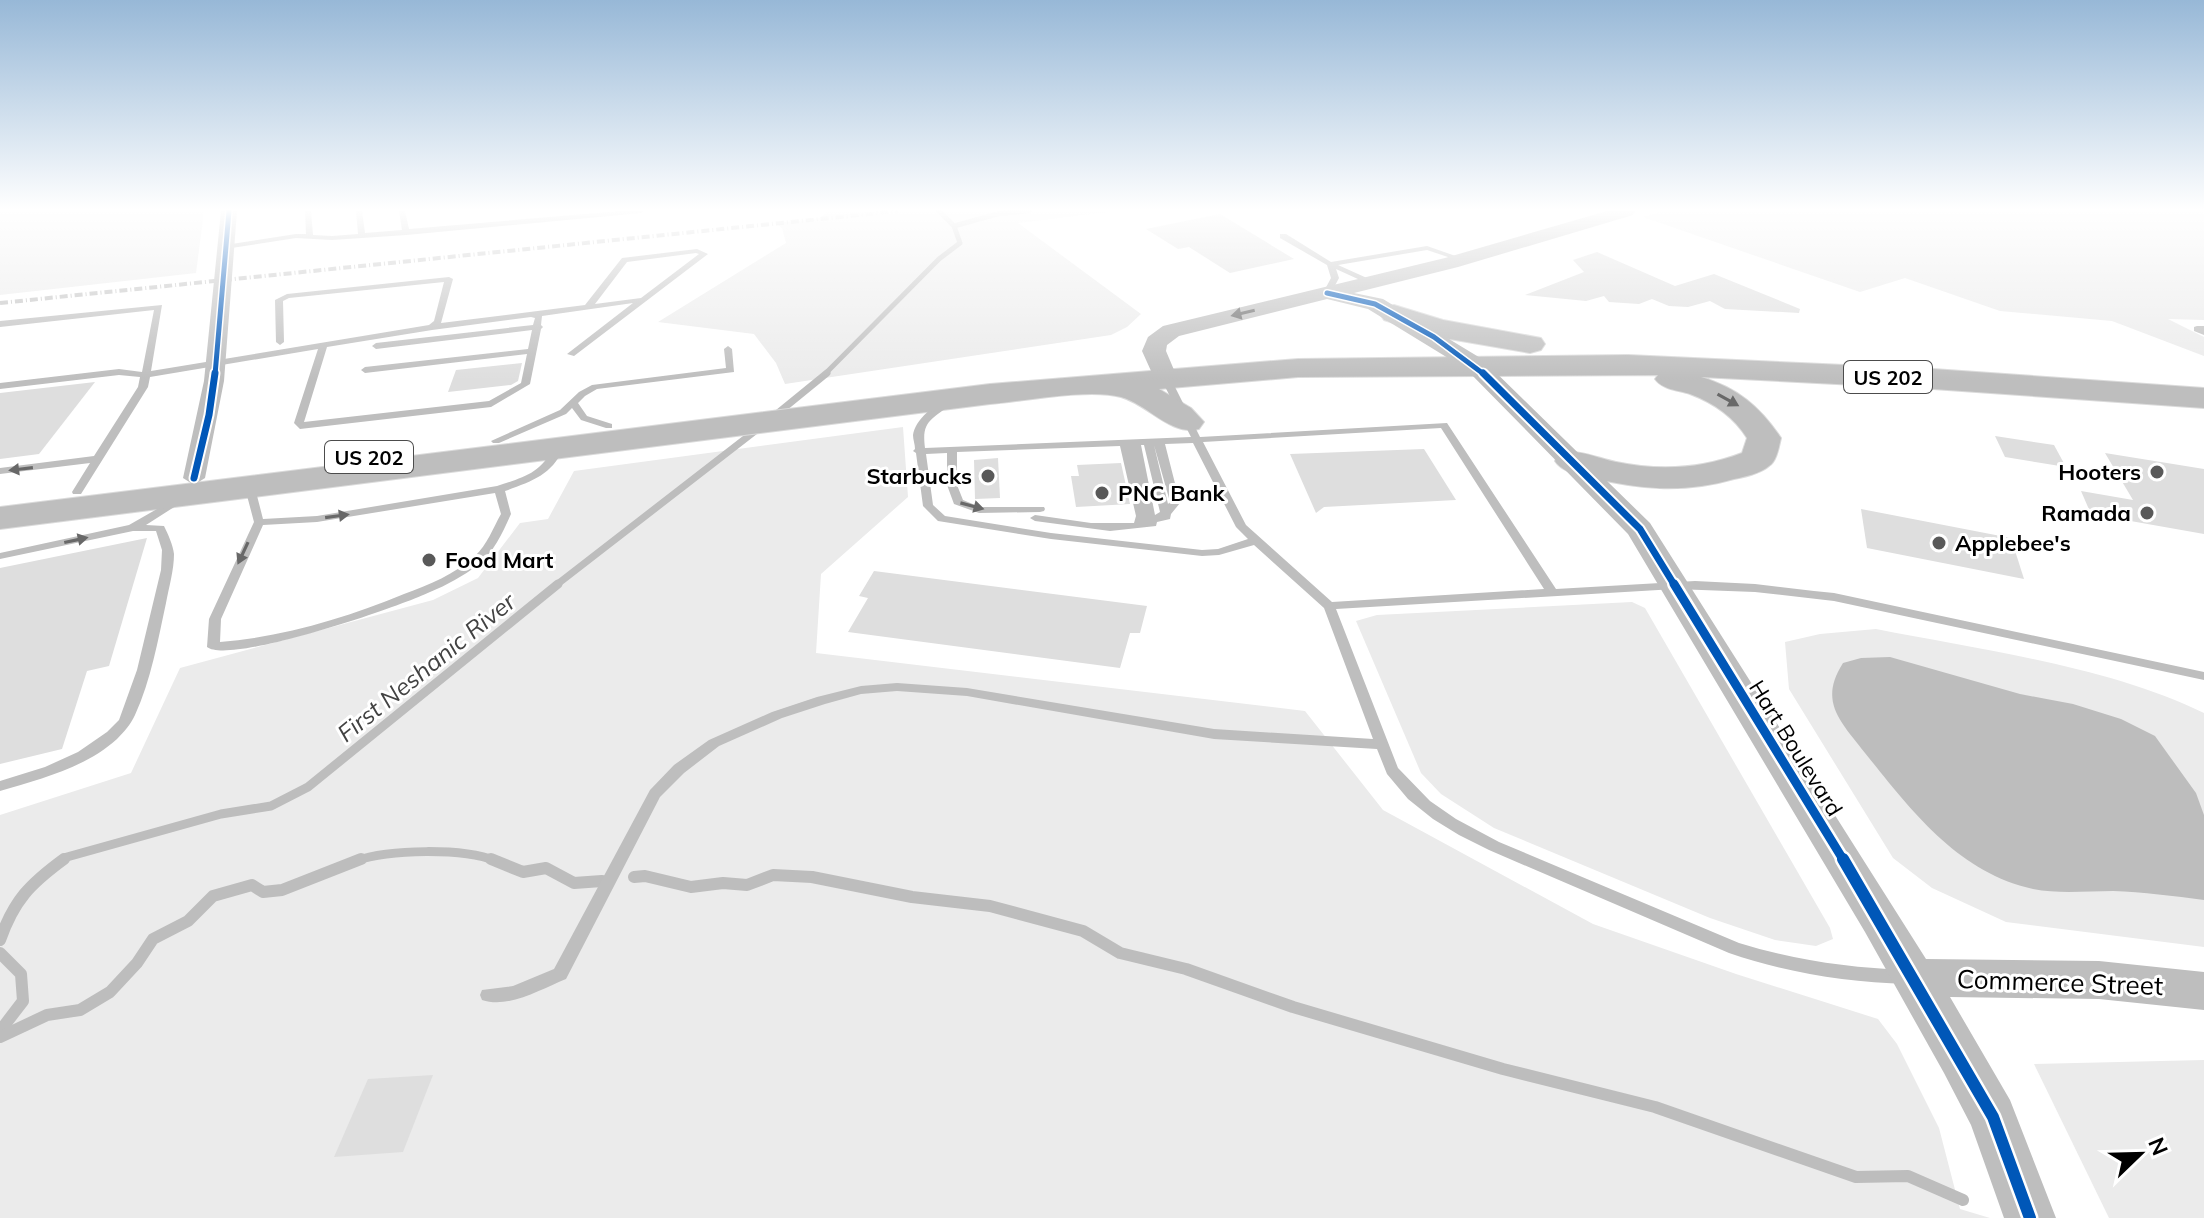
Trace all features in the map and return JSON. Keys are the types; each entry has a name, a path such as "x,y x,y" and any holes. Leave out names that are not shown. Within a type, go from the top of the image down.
{"highway":[{"path":"1381,300 1438,328 1581,357 1708,389 1737,405 1754,420 1764,438 1757,459 1715,475 1666,479 1627,477 1573,461"},
{"name":"US 202","path":"0,500 77,492 188,488 254,505 732,419 1162,370 1298,368 1464,357 1838,360 2204,385"},
{"name":"US 202","path":"1581,357 2204,398"},
{"name":"US 202","path":"830,406 958,398 1092,383 1162,370"},
{"path":"1092,383 1142,394 1161,402 1191,431"},
{"name":"US 202","path":"0,518 496,441 609,426 732,419"}],"street":[{"path":"188,488 207,431 223,268"},
{"path":"1162,370 1154,351 1156,342 1171,331 1327,293 1381,300 1447,268"},
{"name":"Hart Boulevard","path":"1381,300 1464,357 1640,529 1915,978 1993,1117 2030,1218"},
{"name":"Commerce Street","path":"1915,978 2099,980 2204,991"}],"lane":[{"path":"588,307 619,268"},
{"path":"571,354 686,268"},
{"path":"1327,293 1335,278 1331,268"},
{"path":"1335,268 1381,300"},
{"path":"280,342 279,300 287,296 449,279 438,322 432,327"},
{"path":"0,386 119,372 145,375 432,327 643,300"},
{"path":"0,324 159,307 143,387 77,492"},
{"path":"323,346 299,423 303,427 491,404 518,391 525,384 539,327 539,317 531,315"},
{"path":"376,346 539,327"},
{"path":"496,441 542,422 595,387 731,370 728,349"},
{"path":"365,370 533,351"},
{"path":"1162,370 1241,527 1329,606 1392,770 1408,792 1457,828 1508,852 1687,929 1774,962 1828,973 1915,978"},
{"path":"958,398 926,418 918,433 918,451 928,506 942,519 1202,553 1219,552 1254,541"},
{"path":"573,403 584,418 609,426"},
{"path":"918,451 1153,441 1191,431 1444,425 1552,592"},
{"path":"952,450 952,485 958,502 979,510 1138,526 1166,517 1175,503 1153,441"},
{"path":"1130,442 1152,524"},
{"path":"1130,442 1141,516 1138,526"},
{"path":"499,489 506,514 493,541 454,577 406,599 241,646 213,647 215,619 254,505 317,519 499,489 543,472 554,463 558,449"},
{"path":"0,471 98,459"},
{"path":"133,528 188,488"},
{"path":"0,556 133,528 160,528 169,555 146,657 126,722 92,750 37,775 0,786"},
{"path":"1329,606 1716,584 1834,597 2204,676"},
{"path":"488,995 514,993 560,974 655,794 679,769 714,743 777,715 822,700 861,690 897,687 953,691 1214,734 1381,744"}],"shaded area":[{"path":"0,268 197,268 196,273 0,295"},
{"path":"746,268 1079,268 1141,314 1127,327 1111,335 785,384 776,363 754,334 658,322"},
{"path":"1790,268 2204,268 2204,320 2168,319 2204,337 2204,356 2112,321 2000,311 1905,278 1860,292"},
{"path":"903,427 908,497 821,574 816,653 1305,711 1383,810 1593,924 1878,1019 1897,1044 1939,1128 1960,1209 1990,1218 0,1218 0,815 131,773 180,668 433,600 478,578 520,523 548,519 574,471"},
{"path":"1632,602 1645,608 1830,928 1833,939 1816,946 1775,940 1710,918 1494,828 1441,794 1421,773 1356,621 1377,615"},
{"path":"1876,629 2086,671 2167,697 2204,713 2204,947 2006,922 1932,888 1893,858 1789,689 1785,642 1820,634"},
{"path":"1890,657 2020,694 2073,704 2121,719 2155,736 2196,793 2204,815 2204,900 2124,892 2043,891 2006,881 1959,854 1918,817 1848,731 1836,711 1833,689 1843,663 1861,658"},
{"path":"2204,1060 2204,1218 2109,1218 2034,1064"}],"building":[{"path":"1222,268 1254,268 1230,273"},
{"path":"1580,268 1633,268 1675,286 1714,274 1800,309 1799,313 1725,309 1710,301 1688,307 1669,306 1652,299 1639,304 1609,302 1604,296 1586,301 1525,295 1584,272"},
{"path":"522,363 518,381 511,385 448,392 456,370"},
{"path":"95,382 39,454 0,459 0,393"},
{"path":"1995,436 2054,445 2066,467 2005,457"},
{"path":"1424,449 1456,500 1324,507 1316,513 1290,454"},
{"path":"2105,453 2204,469 2204,534 2091,514 2081,491 2133,500"},
{"name":"Starbucks","path":"998,458 1000,498 975,499 974,460"},
{"name":"PNC Bank","path":"1121,463 1130,504 1076,507 1071,476 1079,476 1077,465"},
{"name":"Applebee's","path":"1861,509 2011,538 2024,579 1867,548"},
{"path":"147,538 109,666 87,671 62,749 0,764 0,568"},
{"path":"874,571 1147,606 1140,633 1130,633 1120,668 848,632 868,598 859,596"},
{"path":"433,1075 403,1152 334,1157 368,1079"}],"waterway":[{"name":"First Neshanic River","path":"824,375 930,268"},
{"name":"First Neshanic River","path":"773,417 827,373"},
{"name":"First Neshanic River","path":"555,586 759,428"},
{"name":"First Neshanic River","path":"64,859 221,814 271,806 308,787 558,584"},
{"path":"358,860 387,854 446,852 496,861"},
{"name":"First Neshanic River","path":"0,940 24,894 64,859"},
{"path":"491,859 496,861"},
{"path":"0,1037 47,1015 80,1010 110,992 137,963 153,939 188,921 213,896 252,885 263,892 282,890 358,860"},
{"path":"496,861 523,872 546,868 574,883 602,881"},
{"path":"634,877 645,876 691,887 723,883 747,885 773,875 812,877 912,897 990,906 1083,931 1120,953 1186,969 1293,1007 1503,1069 1655,1107 1856,1177 1908,1176 1963,1200"},
{"name":"First Neshanic River","path":"0,953 21,974 23,1001 0,1031"}],"railway":[{"path":"0,303 343,268"}],"cycle path":[{"path":"194,478 203,447 214,381 224,268"},
{"path":"1327,293 1375,304 1474,364 1640,529 1961,1058 1993,1117 2030,1218"}],"place":[{"name":"Hooters","path":"2157,472"},
{"name":"Starbucks","path":"988,476"},
{"name":"PNC Bank","path":"1102,493"},
{"name":"Ramada","path":"2147,513"},
{"name":"Applebee's","path":"1939,543"},
{"name":"Food Mart","path":"429,560"}]}
